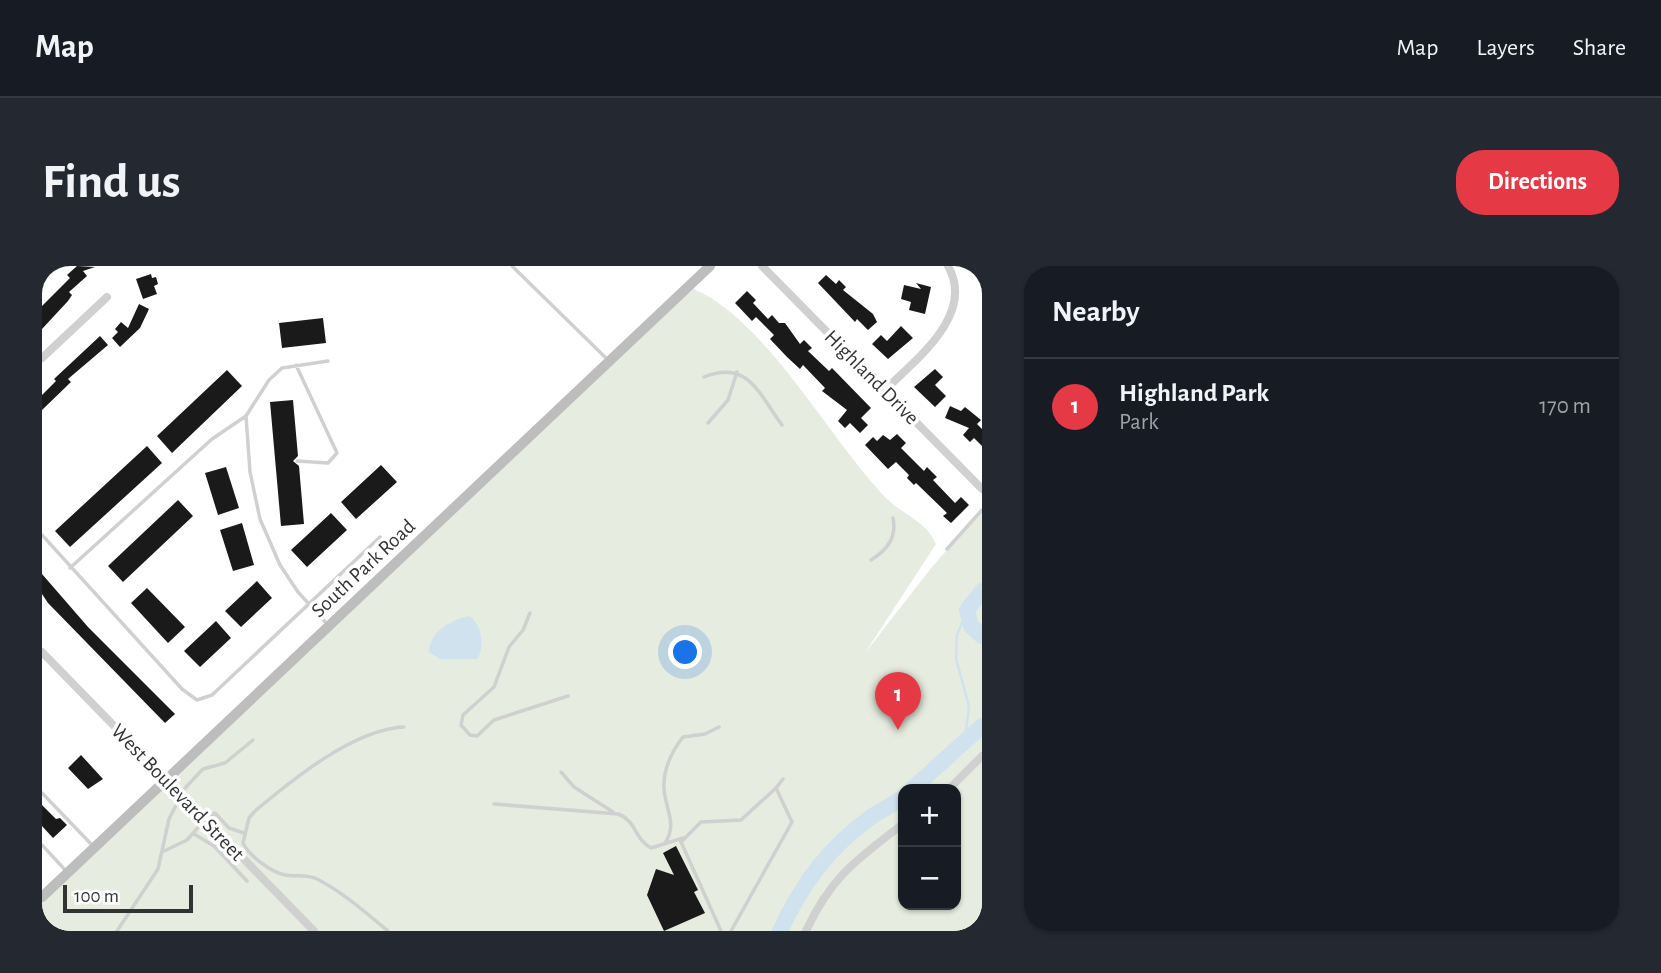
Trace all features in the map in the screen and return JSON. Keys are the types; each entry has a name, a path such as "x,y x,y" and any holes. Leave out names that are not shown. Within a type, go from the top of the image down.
{"street":[{"name":"South Park Road","path":"42,897 710,266"},
{"name":"Highland Drive","path":"762,266 982,489"},
{"path":"885,390 937,338 949,320 954,292 948,266"},
{"path":"42,358 107,297"},
{"name":"West Boulevard Street","path":"42,652 314,931"},
{"path":"954,784 982,757"},
{"path":"806,931 832,883 853,862 898,828"}],"lane":[{"path":"512,266 610,361"},
{"path":"70,568 212,439 246,415 269,380 282,368 328,361"},
{"path":"296,365 337,453 328,463 297,461"},
{"path":"704,377 727,370 744,375 782,425"},
{"path":"708,423 728,400 737,372"},
{"path":"246,415 250,472 260,519 280,565 330,627"},
{"path":"947,549 982,509"},
{"path":"871,561 882,553 893,537 894,518"},
{"path":"42,535 182,689 197,700 212,695 380,537"},
{"path":"530,613 523,630 505,655 494,687 463,715 461,724 470,735 477,736 494,720 568,696"},
{"path":"388,931 353,901 314,877 287,876 267,866 246,849 244,833 255,811 331,755 380,730 404,727"},
{"path":"664,844 671,824 664,779 674,748 683,737 705,734 719,727"},
{"path":"117,931 154,876 169,819 181,796 203,769 225,763 253,740"},
{"path":"561,772 574,787 603,802 631,822 646,846 651,848 683,838 701,822 741,820 783,779"},
{"path":"731,931 792,822 776,788"},
{"path":"42,793 95,848"},
{"path":"494,804 615,813"},
{"path":"162,853 194,834 204,820 215,813 229,828 244,833"},
{"path":"194,834 214,846 247,881"},
{"path":"683,838 681,842 685,856 721,931"},
{"path":"42,845 68,873"}],"shaded area":[{"path":"688,287 715,301 742,322 794,380 864,474 886,498 920,524 936,544 865,653 932,567 982,510 982,931 42,931 42,896"}],"water":[{"path":"469,616 477,624 481,636 477,659 440,659 429,652 437,633 456,620"}],"building":[{"path":"77,266 95,267 83,271 87,276 69,292 72,295 68,301 42,329 42,306 70,278 67,275"},
{"path":"151,274 152,278 156,277 158,284 154,286 157,294 143,299 136,279"},
{"path":"826,275 836,284 839,280 846,287 843,290 873,314 877,322 868,330 857,319 855,322 818,283"},
{"path":"916,283 931,287 925,314 909,310 911,302 901,299 904,285 921,289"},
{"path":"747,291 756,300 753,303 768,319 772,315 779,323 785,323 800,344 804,340 812,348 808,351 829,371 832,368 871,408 861,418 868,425 860,433 850,423 845,428 838,421 847,410 822,391 825,388 803,365 800,369 787,357 770,339 774,335 756,317 752,321 735,303"},
{"path":"139,304 149,309 140,328 120,347 112,338 118,332 115,329 121,322 128,328"},
{"path":"323,318 326,343 282,348 279,323"},
{"path":"901,326 913,338 888,359 872,344 881,335 887,341"},
{"path":"100,336 108,345 68,379 71,382 42,410 42,395 56,381 54,379"},
{"path":"935,369 943,377 935,385 946,396 935,407 914,387"},
{"path":"227,370 242,386 172,453 157,436"},
{"path":"293,400 298,456 293,461 299,466 304,524 281,526 270,402"},
{"path":"950,406 961,411 965,407 981,420 977,424 982,429 982,446 974,438 970,442 963,435 969,428 945,418"},
{"path":"897,434 906,443 901,448 924,471 927,467 937,477 933,480 955,503 961,497 969,505 951,523 943,516 947,513 916,483 914,485 907,478 909,475 896,462 888,469 865,445 873,437 877,441 883,435 890,440"},
{"path":"147,446 162,463 70,547 55,531"},
{"path":"381,465 397,482 356,519 341,502"},
{"path":"226,467 239,508 218,515 205,473"},
{"path":"178,500 193,516 123,582 108,566"},
{"path":"331,513 347,530 307,567 291,550"},
{"path":"242,523 254,565 233,571 220,530"},
{"path":"42,574 88,627 175,714 165,723 48,603 42,594"},
{"path":"257,581 272,598 241,627 225,611"},
{"path":"147,588 185,627 168,643 131,603"},
{"path":"216,621 231,638 200,667 184,651"},
{"path":"81,755 103,779 88,789 68,768"},
{"path":"42,805 56,819 60,818 67,825 53,838 42,826"},
{"path":"676,846 698,890 694,892 705,913 664,931 647,895 656,869 674,875 663,853"}],"waterway":[{"path":"982,591 967,610 971,626 982,636"},
{"path":"965,740 969,706 956,659 957,635 967,610"},
{"path":"918,784 982,726"},
{"path":"780,931 807,882 829,854 871,817 898,801"}],"place":[{"name":"Highland Park","path":"898,730"}]}
